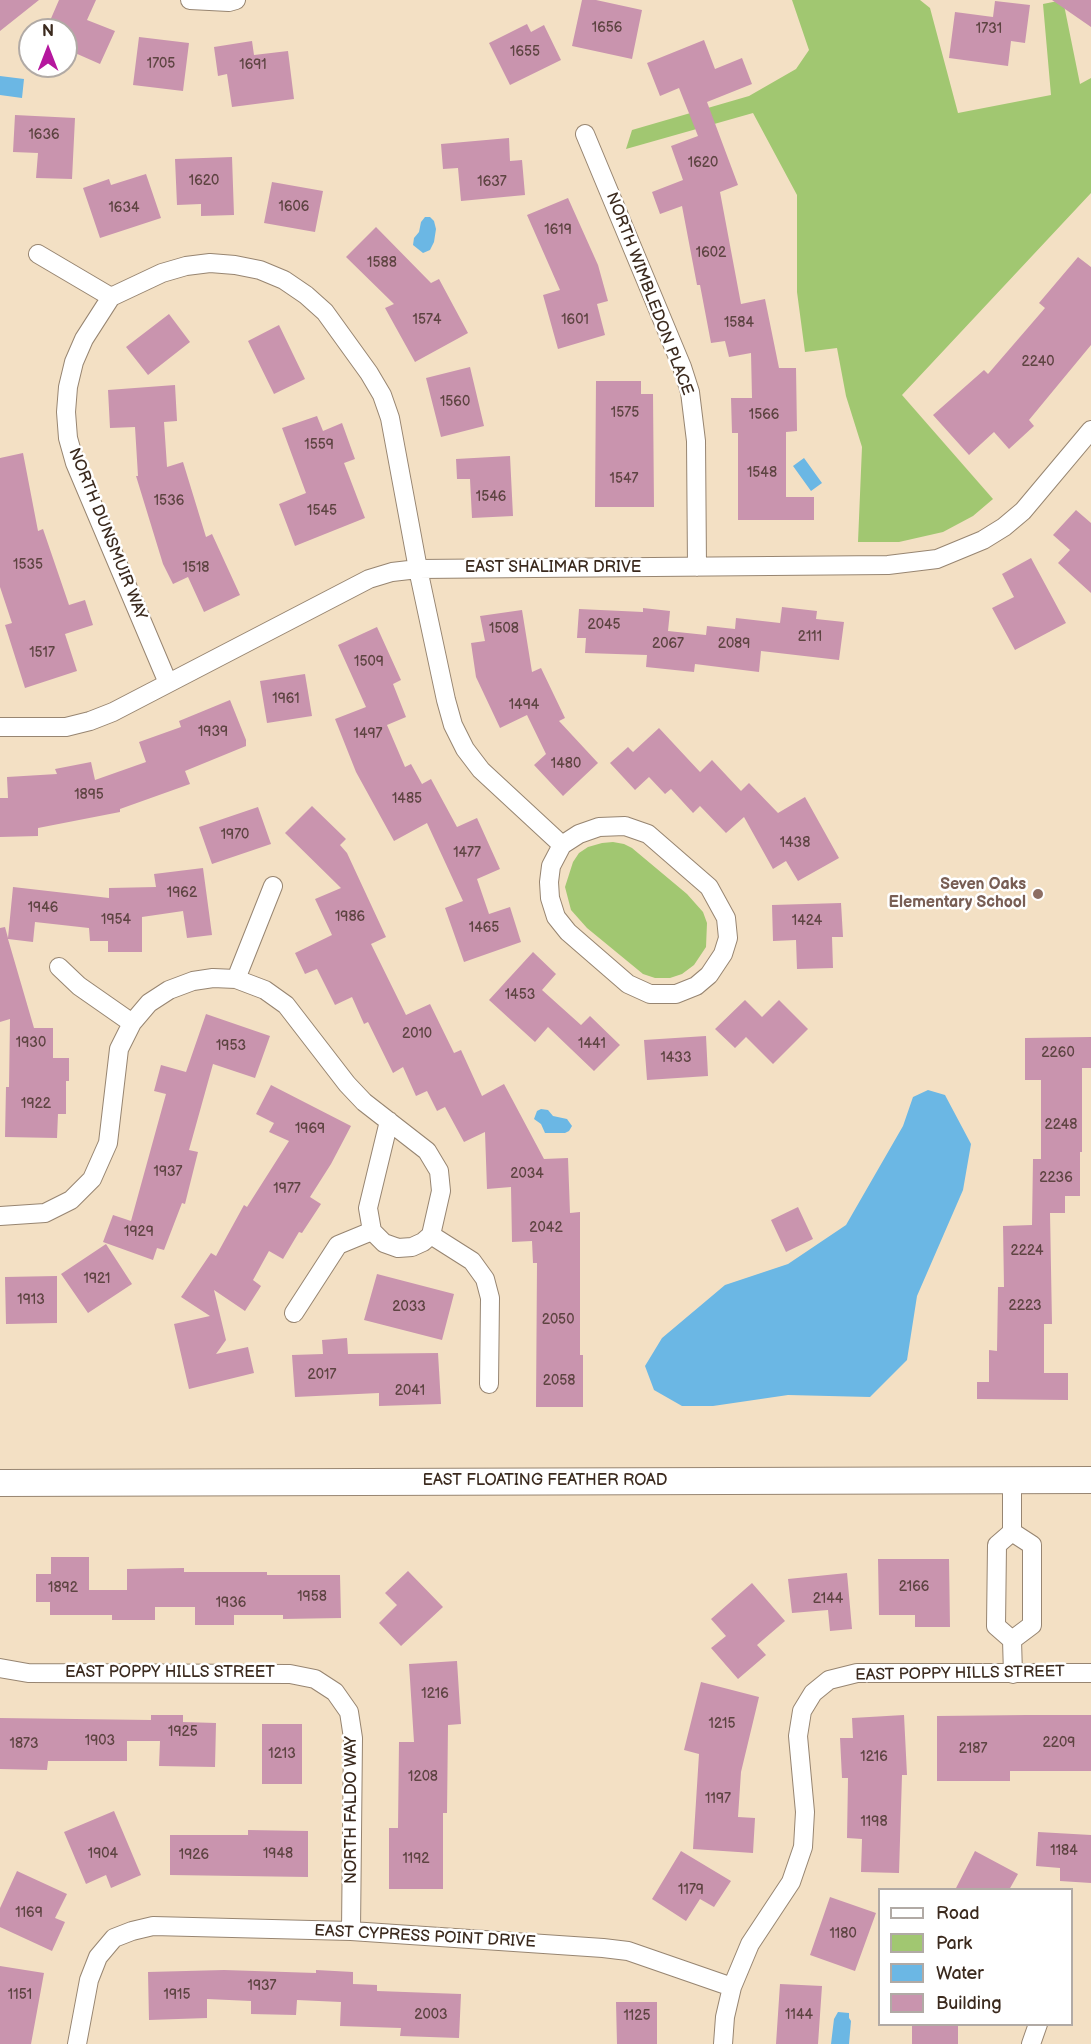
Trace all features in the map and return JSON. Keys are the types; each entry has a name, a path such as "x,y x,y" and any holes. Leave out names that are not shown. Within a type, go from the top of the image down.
{"main road":[{"name":"EAST FLOATING FEATHER ROAD","path":"0,1483 1091,1480"}],"street":[{"path":"190,0 229,2 236,0"},
{"name":"NORTH WIMBLEDON PLACE","path":"585,134 690,392 696,441 697,567"},
{"path":"38,254 111,297 162,273 186,266 210,263 260,270 284,280 325,312 369,373 382,395 390,418 418,569 453,725 465,749 481,770 562,845"},
{"name":"NORTH DUNSMUIR WAY","path":"111,297 84,339 74,362 66,404 68,438 75,463 168,682"},
{"name":"EAST SHALIMAR DRIVE","path":"0,727 66,727 113,712 369,579 392,572 418,569 888,565 913,564 937,559 968,547 1004,527 1023,511 1091,430"},
{"path":"626,826 648,834 709,888 726,918 728,938 723,954 709,975 696,986 676,994 650,994 628,984 568,932 556,917 550,898 551,866 562,845 579,834 599,827 626,826"},
{"path":"236,979 273,886"},
{"path":"59,967 80,986 132,1023"},
{"path":"0,1216 45,1214 71,1200 92,1179 108,1143 119,1049 132,1023 149,1004 169,990 203,979 236,979 265,990 286,1005 347,1084 364,1102 389,1121 427,1151 439,1171 441,1191 431,1235 412,1247 398,1248 384,1243 372,1231 368,1208 389,1121"},
{"path":"294,1313 338,1245 372,1231"},
{"path":"431,1235 472,1261 485,1279 490,1298 489,1384"},
{"path":"1012,1480 1012,1532 997,1545 996,1626 1012,1640 1013,1674"},
{"path":"1012,1532 1032,1545 1032,1625 1012,1640"},
{"name":"EAST POPPY HILLS STREET","path":"0,1668 28,1672 290,1674 315,1679 335,1692"},
{"name":"EAST POPPY HILLS STREET","path":"732,1988 750,1944 791,1882 803,1847 805,1812 798,1736 802,1711 813,1693 829,1680 856,1673 1091,1673"},
{"name":"NORTH FALDO WAY","path":"335,1692 349,1712 353,1738 351,1931"},
{"name":"EAST CYPRESS POINT DRIVE","path":"77,2044 89,1980 98,1957 114,1938 132,1930 153,1926 351,1931 628,1951 732,1988"},
{"path":"723,2044 725,2017 732,1988"},
{"path":"1030,2044 1038,2026"}],"green space":[{"path":"792,0 920,0 930,8 958,113 1051,95 1043,4 1063,0 1080,84 1091,78 1091,193 902,395 993,499 973,516 943,532 899,542 858,542 862,447 846,396 837,348 805,352 797,292 797,195 753,113 626,149 632,130 749,96 796,69 809,50"},
{"path":"613,842 632,848 687,894 703,912 707,923 706,947 694,965 682,974 670,978 655,978 643,974 587,928 571,910 565,887 573,862 579,853 588,847"}],"water":[{"path":"0,76 24,79 22,98 0,95"},
{"path":"425,217 430,217 434,221 436,229 430,250 423,253 413,245 414,238"},
{"path":"804,458 822,483 811,491 793,466"},
{"path":"928,1090 945,1095 971,1144 963,1190 917,1296 907,1360 870,1397 788,1395 713,1406 682,1406 654,1390 645,1366 662,1338 725,1285 788,1264 846,1225 903,1126 913,1097"},
{"path":"548,1110 553,1116 567,1119 572,1126 569,1131 545,1133 541,1124 534,1119 537,1111"},
{"path":"838,2012 849,2013 851,2021 849,2044 831,2044 834,2019"}],"building":[{"path":"0,0 39,0 0,31"},
{"path":"59,0 96,0 87,20 115,31 100,64 78,54 78,18 51,18"},
{"path":"582,0 596,0 642,10 632,59 572,46"},
{"path":"1052,0 1091,0 1091,27"},
{"path":"995,1 1030,5 1025,43 1011,41 1008,66 949,58 955,12 993,17"},
{"path":"527,24 531,32 544,25 561,60 510,85 489,43"},
{"path":"139,37 189,43 183,91 133,85"},
{"path":"704,40 715,69 742,58 752,84 707,102 738,185 720,192 741,304 765,299 779,368 796,368 797,431 786,432 786,497 814,497 814,520 738,520 738,433 732,433 731,398 752,398 751,353 729,357 725,341 711,343 682,206 660,214 652,192 683,180 671,146 698,136 679,88 660,96 647,63"},
{"path":"252,41 254,55 288,51 294,99 232,107 227,74 218,76 214,47"},
{"path":"15,115 75,118 72,179 36,178 38,153 13,152"},
{"path":"509,138 510,161 522,160 525,195 461,201 458,168 443,169 441,144"},
{"path":"232,157 234,215 201,216 201,204 177,205 175,159"},
{"path":"146,174 161,218 100,238 83,188 109,179 111,185"},
{"path":"272,182 323,191 315,232 264,223"},
{"path":"568,198 598,265 608,301 597,304 605,335 558,349 543,295 560,290 527,215"},
{"path":"376,227 431,283 439,279 468,333 415,362 385,308 394,304 346,257"},
{"path":"1078,257 1091,267 1091,345 1029,420 1034,426 1009,449 994,432 969,455 933,415 984,370 988,374 1045,308 1039,303"},
{"path":"169,314 190,342 148,375 126,347"},
{"path":"279,325 305,379 274,394 248,341"},
{"path":"470,367 484,426 441,437 426,378"},
{"path":"596,381 641,381 641,394 653,394 654,507 595,507"},
{"path":"175,385 177,421 164,422 167,467 183,462 206,537 212,534 240,595 204,612 188,577 173,584 163,564 136,476 138,476 135,427 110,428 108,390"},
{"path":"317,416 323,431 342,423 355,459 344,463 365,518 295,546 279,504 306,493 282,428"},
{"path":"23,453 38,531 43,529 69,605 85,600 93,625 65,634 77,671 25,688 5,625 12,623 0,587 0,458"},
{"path":"510,456 513,516 472,518 470,479 457,479 456,459"},
{"path":"1076,510 1091,523 1091,593 1058,563 1070,550 1053,535"},
{"path":"1031,558 1066,623 1015,650 992,608 1014,597 1002,574"},
{"path":"782,607 817,611 816,619 844,622 839,660 761,651 759,672 695,664 694,672 646,667 647,655 585,653 586,638 577,638 579,609 643,612 643,608 670,611 668,631 706,635 707,626 735,629 736,618 780,623"},
{"path":"522,610 532,672 541,668 565,718 559,721 598,763 563,796 534,765 546,754 527,715 500,728 476,677 471,643 485,641 480,616"},
{"path":"377,627 401,680 393,684 406,717 387,725 405,767 411,764 422,784 431,779 457,827 477,818 500,869 477,879 489,914 510,907 521,942 464,962 445,908 463,901 427,823 394,841 356,772 335,719 366,707 338,645"},
{"path":"305,674 312,716 267,723 260,681"},
{"path":"230,700 246,740 246,746 185,771 190,784 120,809 120,812 38,828 38,836 0,837 0,798 8,798 7,777 57,774 55,769 91,762 95,780 146,762 139,742 181,727 179,721"},
{"path":"659,728 700,772 712,760 741,791 749,783 778,813 805,797 839,858 798,881 786,861 773,869 744,817 726,833 700,806 693,813 671,789 665,794 649,777 635,790 610,763 628,747 633,752"},
{"path":"312,806 346,839 340,845 347,853 386,937 371,944 406,1015 430,1004 454,1053 461,1050 482,1096 504,1084 544,1159 568,1158 570,1213 580,1212 580,1355 583,1355 583,1407 536,1407 537,1263 533,1263 532,1241 512,1242 511,1187 487,1189 485,1132 464,1142 445,1107 437,1111 427,1091 416,1096 403,1067 393,1073 368,1022 364,1024 352,997 335,1005 317,969 305,974 295,953 332,935 315,899 341,888 285,833"},
{"path":"258,807 271,844 212,864 199,827"},
{"path":"203,868 212,935 187,938 183,911 142,917 142,952 108,952 108,941 90,941 89,928 35,922 33,942 8,939 34,1028 53,1028 53,1058 69,1058 69,1081 66,1081 66,1114 58,1114 57,1138 5,1137 6,1087 9,1087 10,1019 0,1022 0,928 5,927 8,938 13,887 109,898 109,888 156,887 154,874"},
{"path":"841,903 843,937 832,937 833,968 797,969 796,940 773,941 772,905"},
{"path":"533,952 556,974 542,990 581,1025 590,1016 620,1045 594,1071 548,1027 535,1042 489,1000"},
{"path":"745,1000 762,1017 779,1000 808,1029 773,1064 746,1037 735,1048 715,1029"},
{"path":"206,1014 270,1036 255,1078 213,1064 189,1150 198,1152 185,1204 182,1203 164,1250 157,1248 153,1260 103,1242 113,1215 131,1221 166,1094 154,1091 161,1065 186,1072"},
{"path":"706,1036 708,1076 647,1080 644,1040"},
{"path":"1091,1037 1091,1068 1082,1068 1080,1196 1065,1196 1065,1213 1050,1213 1052,1324 1044,1324 1044,1373 1068,1373 1068,1400 977,1399 977,1382 989,1382 989,1350 997,1351 998,1287 1004,1287 1003,1226 1032,1225 1033,1159 1041,1159 1041,1080 1025,1080 1025,1038"},
{"path":"271,1085 351,1126 310,1197 321,1204 302,1233 299,1232 283,1259 269,1251 253,1280 261,1286 245,1311 214,1290 226,1340 216,1354 248,1347 254,1373 189,1389 174,1324 210,1316 181,1297 211,1253 216,1256 244,1205 247,1207 289,1141 269,1132 274,1123 256,1114"},
{"path":"798,1207 813,1239 786,1252 771,1220"},
{"path":"106,1244 132,1284 88,1313 61,1274"},
{"path":"377,1274 454,1294 442,1340 364,1320"},
{"path":"57,1276 57,1323 6,1324 5,1277"},
{"path":"347,1338 348,1354 438,1353 441,1404 379,1406 379,1393 295,1397 292,1355 323,1354 322,1340"},
{"path":"51,1557 89,1557 89,1590 127,1590 127,1569 184,1568 184,1572 340,1575 341,1618 283,1619 283,1615 234,1615 234,1625 195,1625 195,1607 155,1607 155,1620 112,1620 112,1615 50,1615 50,1602 36,1602 36,1574 51,1574"},
{"path":"878,1559 949,1559 950,1627 915,1627 915,1615 879,1615"},
{"path":"408,1571 443,1607 401,1646 379,1623 397,1605 385,1593"},
{"path":"847,1573 852,1629 830,1631 828,1610 792,1613 788,1579"},
{"path":"752,1583 785,1621 757,1645 766,1655 738,1679 711,1648 726,1636 711,1619"},
{"path":"457,1661 461,1724 448,1725 447,1813 443,1813 443,1889 389,1889 389,1828 398,1828 399,1742 414,1742 409,1664"},
{"path":"701,1682 759,1697 741,1772 738,1817 755,1818 753,1853 693,1849 699,1754 684,1750"},
{"path":"151,1715 183,1715 183,1722 216,1723 215,1767 159,1766 160,1741 127,1741 127,1761 48,1761 47,1770 0,1769 0,1718 151,1720"},
{"path":"904,1715 907,1775 902,1775 899,1873 861,1872 862,1839 847,1838 848,1778 842,1778 840,1738 853,1738 852,1718"},
{"path":"1091,1715 1091,1771 1010,1771 1010,1781 937,1781 937,1716"},
{"path":"262,1724 302,1724 302,1784 262,1784"},
{"path":"114,1811 141,1875 111,1888 106,1875 86,1884 64,1832"},
{"path":"248,1830 308,1831 308,1877 170,1875 170,1835 248,1835"},
{"path":"1038,1832 1091,1835 1091,1883 1060,1881 1060,1868 1036,1866"},
{"path":"681,1851 731,1881 714,1907 700,1899 686,1921 652,1899"},
{"path":"975,1851 1018,1874 1010,1888 956,1888"},
{"path":"17,1871 67,1894 55,1918 65,1922 52,1951 0,1927 0,1908"},
{"path":"830,1897 876,1913 855,1971 810,1955"},
{"path":"0,1966 44,1973 31,2044 0,2044"},
{"path":"224,1970 353,1972 353,1984 377,1985 377,1991 461,1994 459,2038 400,2036 401,2028 340,2026 341,2002 297,2000 296,2015 251,2014 251,2001 207,1999 207,2018 149,2020 148,1972"},
{"path":"780,1984 822,1986 818,2044 776,2044"},
{"path":"616,2002 657,2002 657,2044 617,2044"},
{"path":"912,2026 958,2026 958,2044 912,2044"}],"place":[{"name":"Seven Oaks Elementary School","path":"1038,894"}]}
